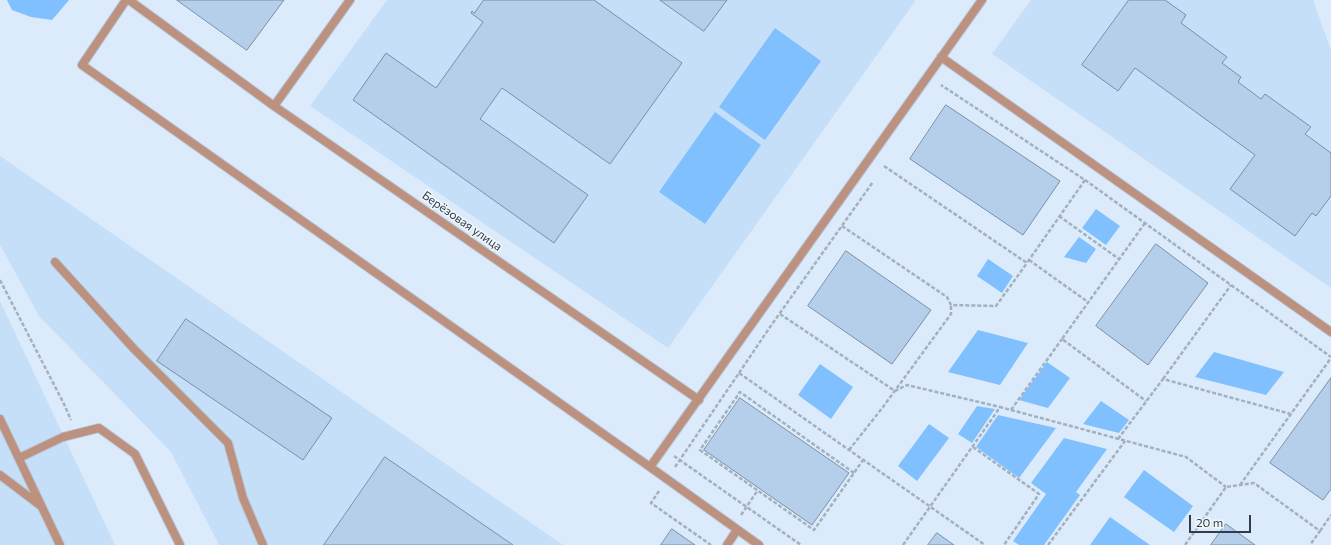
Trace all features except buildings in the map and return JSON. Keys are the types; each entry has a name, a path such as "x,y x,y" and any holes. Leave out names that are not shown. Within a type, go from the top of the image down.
{"street":[{"name":"Берёзовая улица","path":"127,0 274,106 699,400"},
{"path":"127,0 82,65 759,545"},
{"path":"274,106 350,0"},
{"path":"650,467 982,0"},
{"path":"941,57 1331,332"},
{"path":"55,262 134,349 228,443 243,498 263,545"},
{"path":"0,419 60,545"},
{"path":"19,458 63,437 99,428 135,454 180,545"},
{"path":"0,475 42,507"},
{"path":"727,545 735,528"}],"path":[{"path":"954,66 941,85 1085,180 1331,358 1240,485"},
{"path":"888,160 884,166 1088,302"},
{"path":"711,545 651,504 739,373 875,178"},
{"path":"951,305 996,306 1085,180"},
{"path":"1059,216 1119,259"},
{"path":"1011,410 1145,223"},
{"path":"842,226 947,297 951,305 951,314 895,391 849,450"},
{"path":"0,280 64,404 77,433"},
{"path":"1118,439 1231,285"},
{"path":"780,314 895,391"},
{"path":"1062,339 1146,402"},
{"path":"739,373 985,545"},
{"path":"1162,379 1291,414"},
{"path":"895,391 908,385 1000,406 1186,457 1226,487 1254,483 1320,531"},
{"path":"854,474 740,392 700,450 814,530 854,474 863,460"},
{"path":"903,545 973,447 1000,406"},
{"path":"1048,545 1125,441"},
{"path":"973,447 1039,494 1004,545"},
{"path":"664,449 801,545"},
{"path":"1185,545 1226,487"},
{"path":"735,528 746,506 758,490"},
{"path":"1310,545 1331,515"}],"shaded area":[{"path":"7,0 69,0 52,20 31,17 12,10"},
{"path":"387,0 916,0 668,348 310,106"},
{"path":"1031,0 1313,0 1331,50 1331,288 992,54"},
{"path":"775,28 821,61 765,140 719,107"},
{"path":"715,112 761,145 705,224 659,192"},
{"path":"0,156 563,545 219,545 171,452 39,316 0,245"},
{"path":"1096,209 1120,226 1106,245 1082,228"},
{"path":"1079,237 1096,249 1086,263 1064,257"},
{"path":"988,259 1013,276 1002,293 977,276"},
{"path":"0,301 115,545 0,545"},
{"path":"978,330 1028,343 1000,385 948,372"},
{"path":"1214,352 1284,372 1266,395 1195,377"},
{"path":"1047,362 1070,378 1048,408 1019,400"},
{"path":"820,364 853,387 831,419 798,395"},
{"path":"1101,401 1129,420 1119,433 1083,424"},
{"path":"977,406 995,409 972,443 958,434"},
{"path":"998,415 1056,428 1019,478 976,447"},
{"path":"929,424 949,438 917,481 898,466"},
{"path":"1064,438 1107,449 1076,492 1080,495 1044,545 1019,545 1013,541 1046,494 1031,483"},
{"path":"1144,470 1193,506 1174,532 1124,497"},
{"path":"1110,517 1150,545 1090,545"}]}
